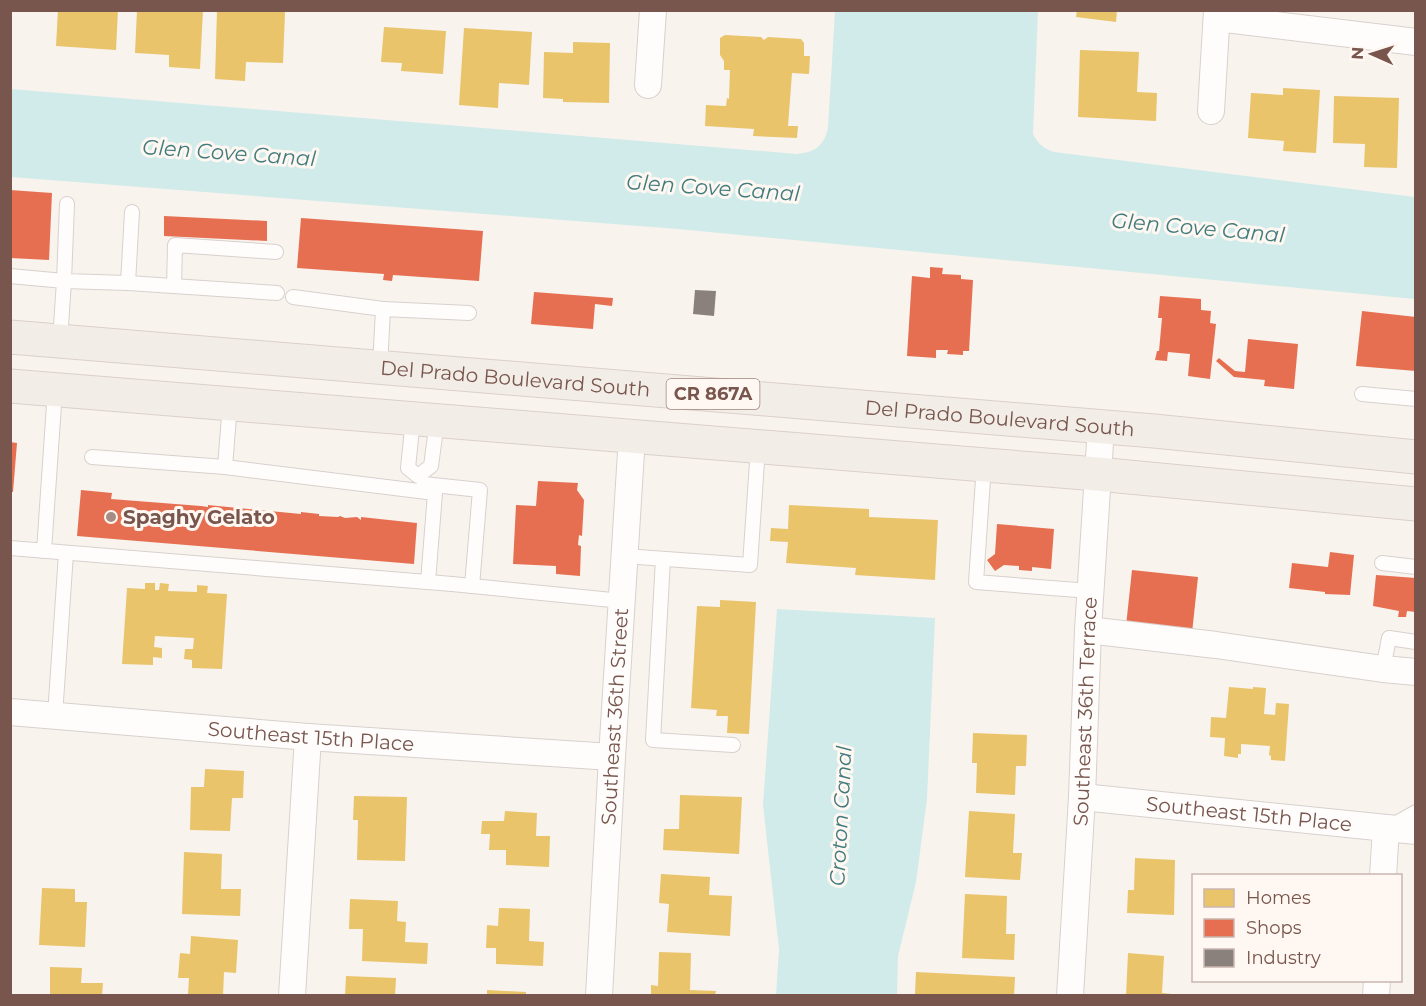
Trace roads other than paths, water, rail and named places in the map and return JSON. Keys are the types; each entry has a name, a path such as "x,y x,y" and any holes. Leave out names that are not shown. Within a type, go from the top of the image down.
{"main road":[{"name":"Del Prado Boulevard South","path":"10,337 1101,427 1416,457"},
{"path":"10,386 1097,474 1416,504"},
{"path":"632,436 734,396"}],"street":[{"path":"648,85 653,10"},
{"path":"1211,111 1217,14 1416,42"},
{"name":"Southeast 36th Terrace","path":"1070,996 1082,796 1090,591 1101,427"},
{"name":"Southeast 36th Street","path":"599,996 632,436"},
{"path":"1088,630 1416,672"},
{"name":"Southeast 15th Place","path":"10,712 308,737 612,757"},
{"path":"292,996 308,737"},
{"name":"Southeast 15th Place","path":"1082,796 1416,831"},
{"path":"1383,874 1386,828"}],"lane":[{"path":"60,341 67,204"},
{"path":"128,283 132,212"},
{"path":"174,286 175,245 276,252"},
{"path":"10,276 277,292"},
{"path":"293,297 383,309 469,313"},
{"path":"380,367 383,309"},
{"path":"44,551 55,390"},
{"path":"1362,394 1416,399"},
{"path":"225,467 230,404"},
{"path":"425,419 408,468 419,484 435,493 428,582"},
{"path":"419,484 431,466 425,419"},
{"path":"624,556 750,566 758,447"},
{"path":"92,457 480,490 472,586"},
{"path":"984,465 976,582 1090,591"},
{"path":"10,548 428,582 622,601"},
{"path":"55,716 66,553"},
{"path":"663,559 653,740 733,745"},
{"path":"1382,563 1416,567"},
{"path":"1383,669 1389,638 1416,642"},
{"path":"1386,828 1416,812"}],"water":[{"name":"Glen Cove Canal","path":"835,11 1038,11 1033,134 1041,145 1054,152 1415,197 1415,299 678,229 11,177 11,89 803,153 814,150 821,144 828,128"},
{"name":"Croton Canal","path":"777,609 935,618 927,799 916,882 898,956 897,995 776,995 779,949 763,805"}],"place":[{"name":"Spaghy Gelato","path":"111,517"}]}
